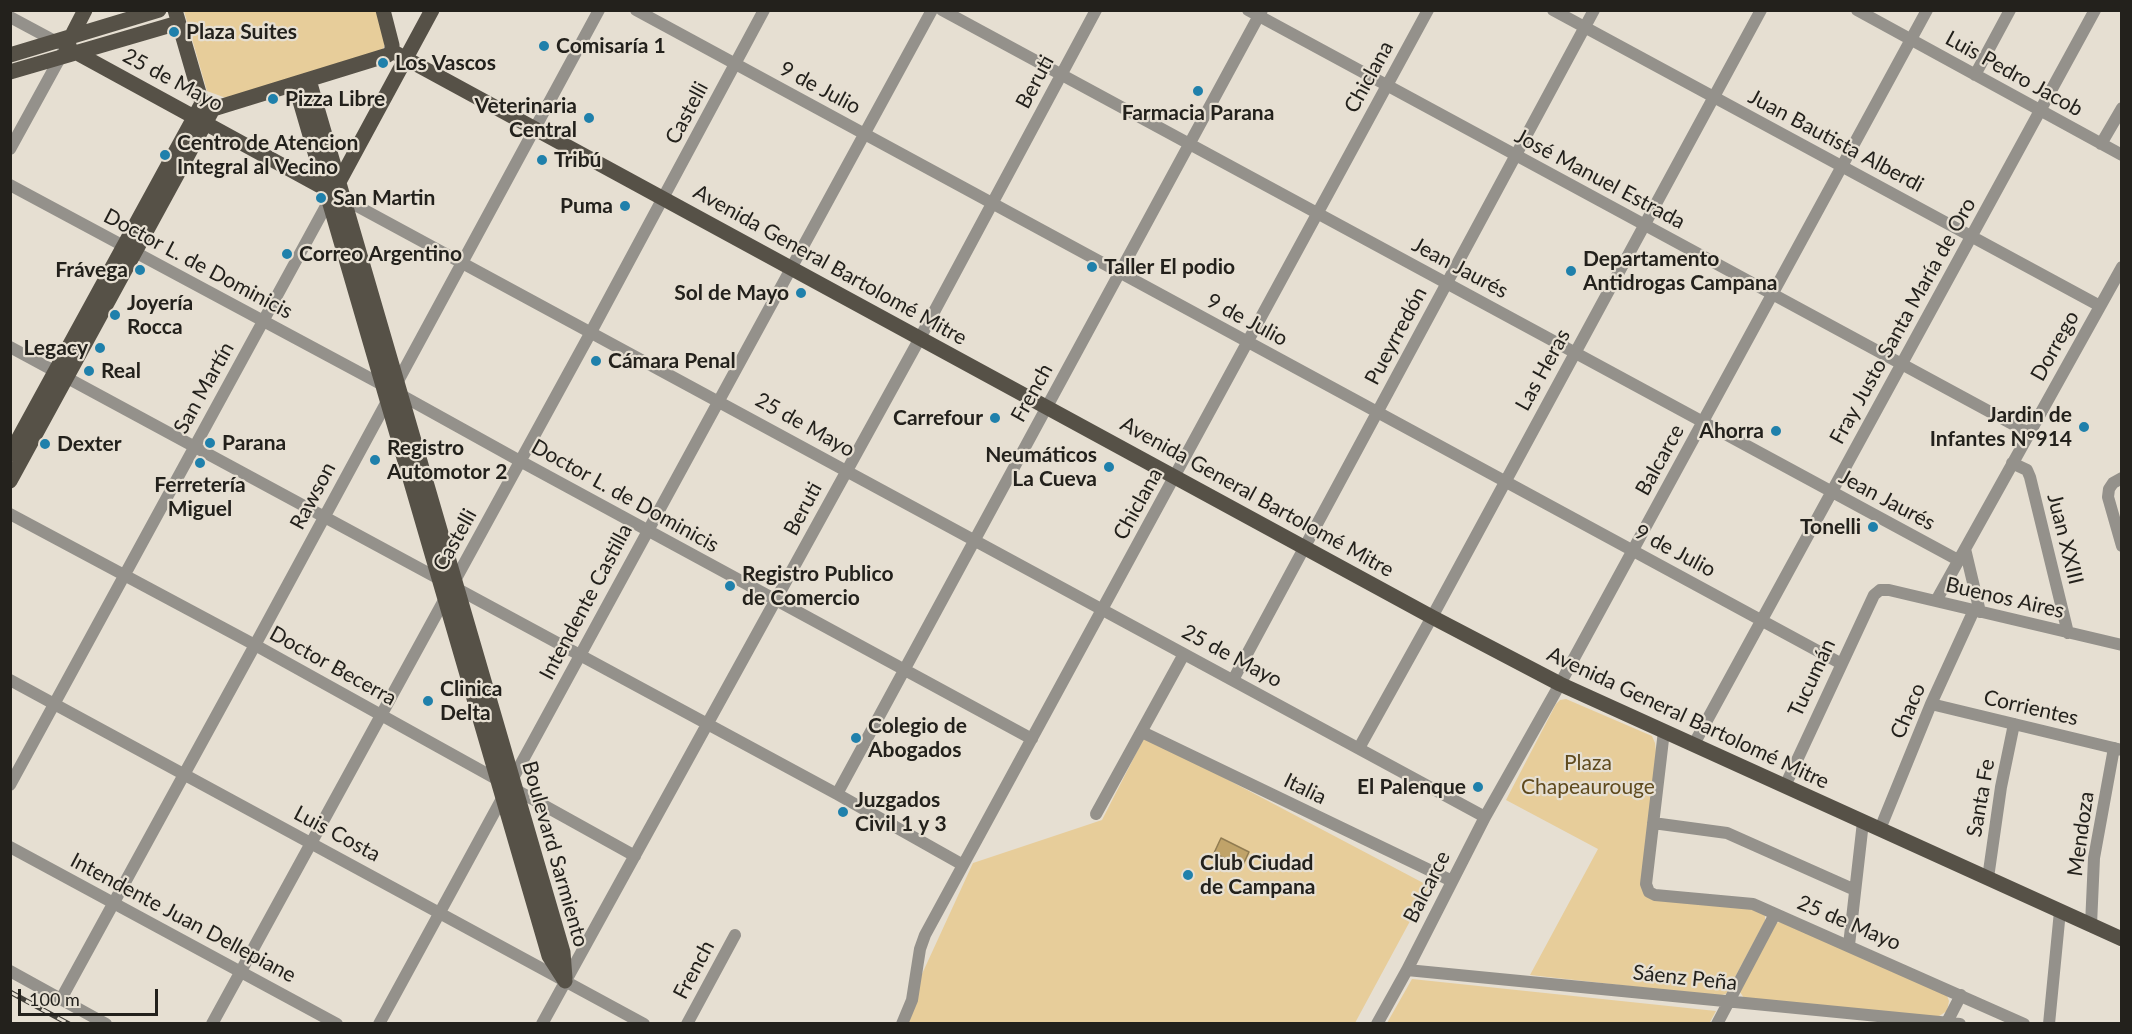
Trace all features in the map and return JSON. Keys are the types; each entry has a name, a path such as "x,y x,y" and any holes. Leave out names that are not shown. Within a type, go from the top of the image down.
{"main road":[{"path":"66,47 86,10"},
{"path":"10,72 159,10"},
{"path":"10,481 61,375 204,112 378,59 399,55 392,45 382,10"},
{"name":"San Martín","path":"334,192 399,55 432,10"},
{"path":"10,55 66,47 176,17 204,112"},
{"name":"25 de Mayo","path":"66,47 204,112 334,192"},
{"name":"Avenida General Bartolomé Mitre","path":"399,55 1560,684 2121,939"},
{"name":"Boulevard Sarmiento","path":"302,82 507,786 549,956 565,981"},
{"path":"10,454 61,375"}],"street":[{"name":"Rawson","path":"61,999 599,10"},
{"name":"9 de Julio","path":"636,10 1840,663"},
{"name":"Castelli","path":"212,1023 591,332 764,10"},
{"name":"Intendente Castilla","path":"379,1023 932,10"},
{"name":"Jean Jaurés","path":"942,10 1958,560"},
{"name":"Beruti","path":"542,1023 920,338 1096,10"},
{"name":"Chiclana","path":"902,1023 912,1000 920,949 925,935 1428,10"},
{"name":"Juan Bautista Alberdi","path":"1553,10 2100,306"},
{"name":"Pueyrredón","path":"1233,680 1594,10"},
{"name":"Las Heras","path":"1359,748 1761,10"},
{"name":"Luis Pedro Jacob","path":"1857,10 2121,155"},
{"name":"Balcarce","path":"1377,1023 1407,970 1485,817 1633,551 1927,10"},
{"path":"1975,75 2010,10"},
{"name":"Fray Justo Santa María de Oro","path":"1694,744 2095,10"},
{"name":"José Manuel Estrada","path":"1256,12 1387,86 2029,434"},
{"name":"French","path":"837,794 1190,144 1256,12"},
{"name":"25 de Mayo","path":"10,17 66,47"},
{"path":"10,149 66,47"},
{"path":"2101,144 2121,108"},
{"name":"Doctor L. de Dominicis","path":"10,185 392,390 1032,739"},
{"name":"25 de Mayo","path":"334,192 1485,817"},
{"name":"San Martín","path":"10,785 334,192"},
{"name":"Dorrego","path":"1936,601 2121,267"},
{"path":"2109,289 2121,294"},
{"path":"10,347 837,794 963,865"},
{"name":"Juan XXIII","path":"2012,463 2027,470 2030,477 2068,633"},
{"path":"2121,478 2113,483 2108,497 2121,546"},
{"name":"Doctor Becerra","path":"10,514 255,645 635,856"},
{"path":"1965,549 1977,611"},
{"name":"Buenos Aires","path":"1880,590 1889,590 2121,645"},
{"name":"Tucumán","path":"1785,786 1840,663 1874,595 1880,590"},
{"name":"Chaco","path":"1880,829 1932,704 1977,611"},
{"path":"1096,814 1184,654"},
{"name":"Luis Costa","path":"10,680 644,1023"},
{"name":"Corrientes","path":"1932,704 2118,749"},
{"name":"Santa Fe","path":"1988,878 2001,787 2014,724"},
{"path":"1664,731 1653,823 1727,833 1855,890"},
{"name":"Italia","path":"1142,732 1452,881"},
{"name":"Mendoza","path":"2091,926 2094,858 2118,749"},
{"path":"1849,945 1863,822"},
{"name":"25 de Mayo","path":"1653,823 1646,884 1649,892 1655,895 1753,904 2024,1023"},
{"name":"Intendente Juan Dellepiane","path":"10,847 337,1023"},
{"path":"2049,1023 2060,911"},
{"path":"1717,1023 1775,914"},
{"name":"French","path":"687,1023 735,935"},
{"name":"Sáenz Peña","path":"1407,970 1728,1002 1831,1018 1960,1023"},
{"path":"10,971 106,1023"},
{"path":"1946,1023 1961,995"}],"green space":[{"path":"184,11 377,11 385,40 384,47 381,51 226,98 207,91"},
{"name":"Plaza Chapeaurouge","path":"1566,699 1652,736 1655,743 1642,890 1751,908 1762,912 1765,916 1765,921 1726,994 1718,996 1530,975 1598,849 1506,800 1556,704"},
{"name":"Club Ciudad de Campana","path":"1145,736 1429,886 1355,1023 899,1024 973,863 1102,820"},
{"path":"1780,922 1946,993 1949,1001 1947,1011 1936,1018 1744,998 1740,992 1776,923"},
{"path":"1412,979 1716,1011 1709,1024 1387,1023"}],"shaded area":[{"path":"1221,838 1249,852 1242,867 1214,853"}],"railway":[{"path":"10,992 69,1024"}],"place":[{"name":"Plaza Suites","path":"174,32"},
{"name":"Comisaría 1","path":"544,46"},
{"name":"Los Vascos","path":"383,63"},
{"name":"Farmacia Parana","path":"1198,91"},
{"name":"Pizza Libre","path":"273,99"},
{"name":"Veterinaria Central","path":"589,118"},
{"name":"Centro de Atencion Integral al Vecino","path":"165,155"},
{"name":"Tribú","path":"542,160"},
{"name":"San Martin","path":"321,198"},
{"name":"Puma","path":"625,206"},
{"name":"Correo Argentino","path":"287,254"},
{"name":"Taller El podio","path":"1092,267"},
{"name":"Frávega","path":"140,270"},
{"name":"Departamento Antidrogas Campana","path":"1571,271"},
{"name":"Sol de Mayo","path":"801,293"},
{"name":"Joyería Rocca","path":"115,315"},
{"name":"Legacy","path":"100,348"},
{"name":"Cámara Penal","path":"596,361"},
{"name":"Real","path":"89,371"},
{"name":"Carrefour","path":"995,418"},
{"name":"Jardin de Infantes N°914","path":"2084,427"},
{"name":"Ahorra","path":"1776,431"},
{"name":"Parana","path":"210,443"},
{"name":"Dexter","path":"45,444"},
{"name":"Registro Automotor 2","path":"375,460"},
{"name":"Ferretería Miguel","path":"200,463"},
{"name":"Neumáticos La Cueva","path":"1109,467"},
{"name":"Tonelli","path":"1873,527"},
{"name":"Registro Publico de Comercio","path":"730,586"},
{"name":"Clinica Delta","path":"428,701"},
{"name":"Colegio de Abogados","path":"856,738"},
{"name":"El Palenque","path":"1478,787"},
{"name":"Juzgados Civil 1 y 3","path":"843,812"},
{"name":"Club Ciudad de Campana","path":"1188,875"}]}
